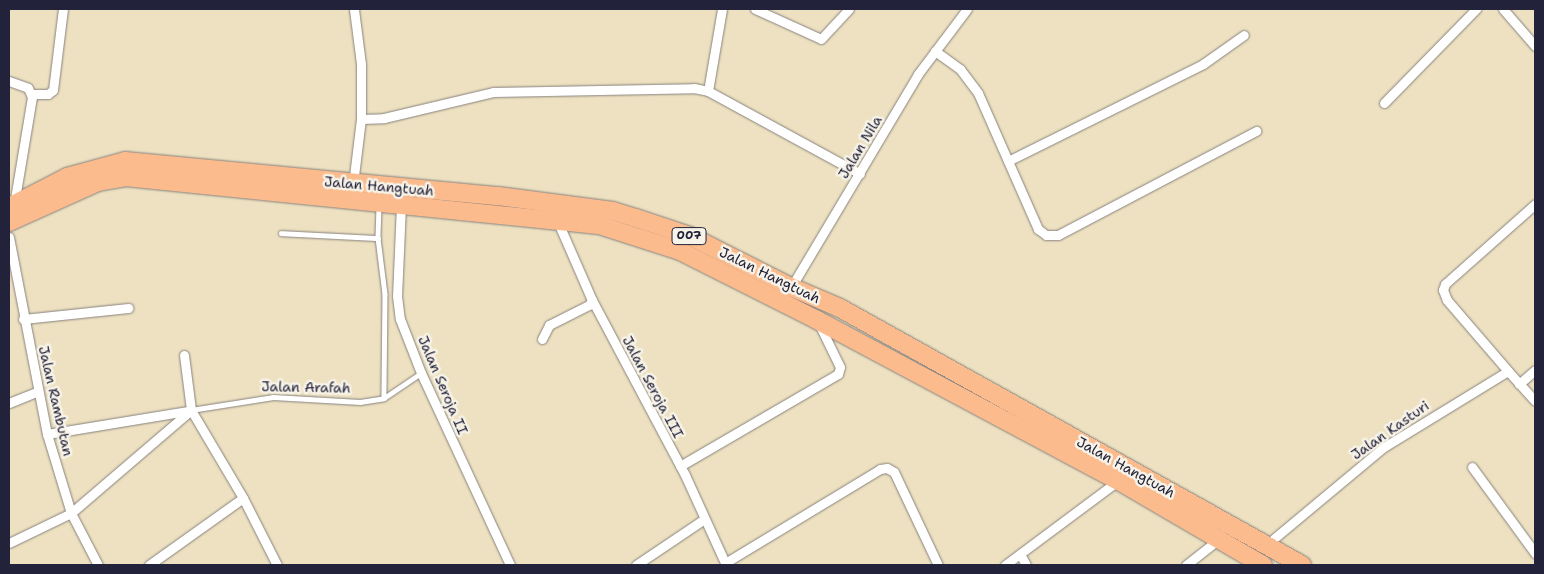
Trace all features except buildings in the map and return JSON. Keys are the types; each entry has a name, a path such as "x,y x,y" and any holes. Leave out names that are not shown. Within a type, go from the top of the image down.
{"highway":[{"name":"Jalan Hangtuah","path":"11,206 68,177 125,161 353,184 498,196 613,211 690,236 787,295 818,320 1302,565"},
{"name":"Jalan Hangtuah","path":"9,222 98,182 125,177 599,225 680,251 787,295 840,308 1122,474 1219,539 1263,565"},
{"path":"495,214 498,196"}],"street":[{"path":"32,94 48,94 52,90 64,9"},
{"path":"353,184 360,119 361,64 354,9"},
{"path":"708,90 722,9"},
{"path":"755,9 821,39 849,9"},
{"name":"Jalan Nila","path":"787,295 935,50 967,9"},
{"path":"1384,103 1476,9"},
{"path":"1503,9 1535,46"},
{"path":"1008,161 1203,64 1244,35"},
{"path":"935,50 960,69 978,93 1038,229 1046,235 1058,235 1256,131"},
{"path":"9,81 28,88 32,94 11,206"},
{"path":"360,119 384,118 493,92 708,90 860,174"},
{"path":"1535,204 1445,284 1443,290 1447,300 1535,401"},
{"name":"Jalan Seroja II","path":"401,205 398,276 400,318 421,373 510,565"},
{"name":"Jalan Seroja III","path":"557,220 592,300 680,466 703,520 725,564"},
{"name":"Jalan Rambutan","path":"9,237 23,319 47,434 71,513 98,565"},
{"path":"542,339 549,325 589,304 592,300"},
{"path":"23,319 128,308"},
{"path":"680,466 838,374 840,367 818,320"},
{"path":"184,355 191,410 243,498 277,565"},
{"path":"1519,384 1535,370"},
{"name":"Jalan Kasturi","path":"1265,546 1384,447 1508,372"},
{"path":"9,403 38,391"},
{"path":"47,434 191,410"},
{"path":"9,542 71,513 191,410"},
{"path":"1472,467 1535,553"},
{"path":"725,564 880,469 887,468 894,472 938,565"},
{"path":"1005,565 1122,474"},
{"path":"149,565 243,498"},
{"path":"636,565 703,520"},
{"path":"1186,565 1219,539"},
{"path":"1020,554 1026,565"}],"lane":[{"path":"379,203 378,238 384,294 384,398"},
{"path":"281,233 378,238"},
{"name":"Jalan Arafah","path":"191,410 273,397 360,402 384,398 421,373"}]}
